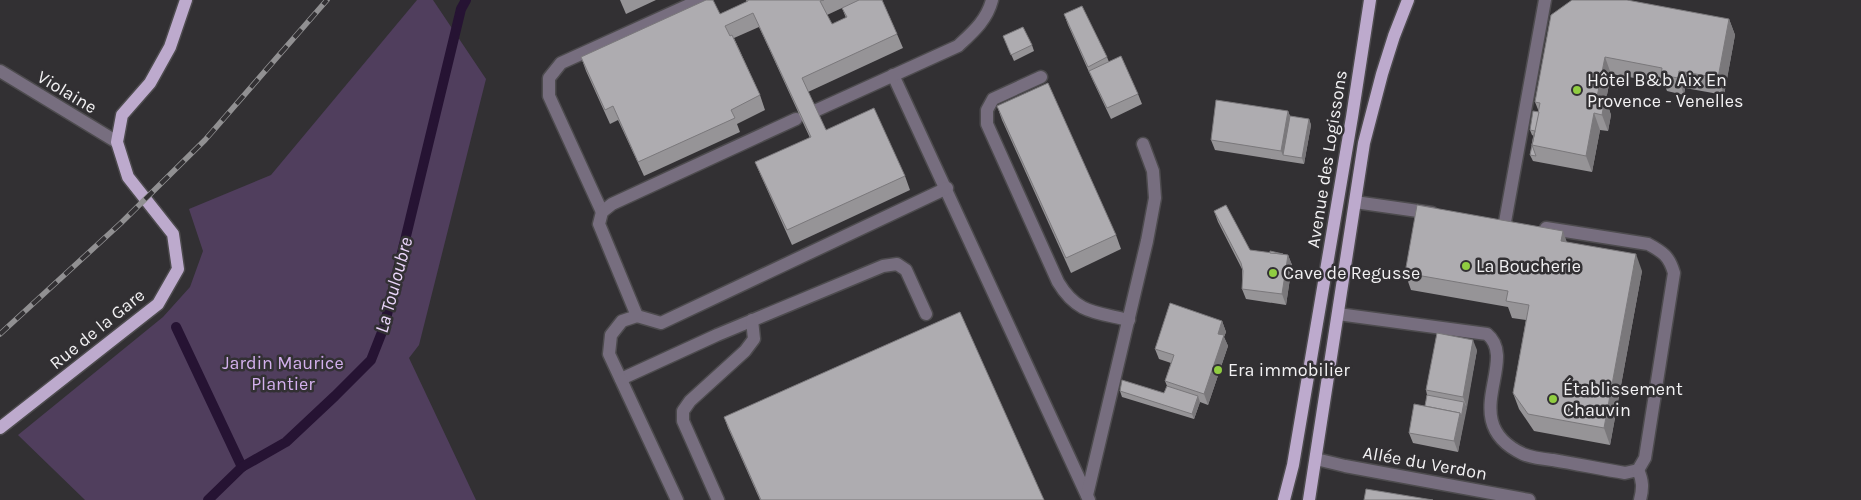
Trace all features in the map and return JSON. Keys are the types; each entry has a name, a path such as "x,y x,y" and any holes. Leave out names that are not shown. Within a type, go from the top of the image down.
{"main road":[{"name":"Rue de la Gare","path":"0,428 158,304 178,269 173,234 128,177 117,142 122,115 150,83 166,54 186,0"},
{"name":"Avenue des Logissons","path":"1284,500 1295,455 1370,0"},
{"name":"Avenue des Logissons","path":"1309,500 1364,142 1394,36 1408,0"}],"street":[{"path":"602,212 549,96 549,78 561,63 700,0"},
{"path":"817,110 958,46 977,29 989,12 992,0"},
{"path":"1505,222 1545,0"},
{"name":"Violaine","path":"0,71 117,142"},
{"path":"893,75 1088,498"},
{"path":"1041,77 994,99 987,110 987,124 1058,282 1066,295 1081,308 1129,320"},
{"path":"638,316 598,224 602,212 612,204 796,119"},
{"path":"1088,498 1147,241 1155,198 1154,171 1143,144"},
{"path":"677,500 609,354 611,335 622,321 638,316 661,323 946,188"},
{"path":"1355,202 1449,215"},
{"path":"1338,314 1487,334 1495,340 1497,351 1489,410 1494,428 1504,444 1525,455 1625,473 1638,470 1645,458 1674,273 1670,260 1648,244 1534,227"},
{"path":"621,379 752,320 883,266 897,264 906,270 926,314"},
{"path":"718,500 683,422 683,411 690,401 746,351 754,339 752,320"},
{"name":"Allée du Verdon","path":"1316,459 1529,500"},
{"path":"1638,470 1643,488 1640,500"}],"green space":[{"name":"Jardin Maurice Plantier","path":"417,0 433,0 486,79 419,345 409,358 476,500 85,500 18,435 163,317 190,287 203,251 189,209 271,175"}],"building":[{"path":"706,0 713,0 720,14 748,0 824,0 820,1 832,24 847,17 842,8 859,0 882,0 897,34 802,78 826,130 874,108 905,176 787,230 755,162 811,137 753,13 725,26 730,36 732,35 760,95 731,110 735,118 638,162 613,106 605,110 581,57"},
{"name":"Hôtel B&b Aix En Provence - Venelles","path":"1572,0 1627,0 1729,19 1718,78 1679,71 1678,78 1661,75 1662,68 1605,57 1597,97 1605,98 1602,115 1594,113 1586,156 1532,145 1540,103 1535,102 1551,15"},
{"path":"1082,6 1107,57 1088,67 1064,14"},
{"path":"1023,27 1032,45 1011,55 1003,36"},
{"path":"1121,56 1138,94 1107,108 1089,71"},
{"path":"1048,83 1116,235 1066,258 997,106"},
{"path":"1216,100 1288,111 1281,151 1211,140"},
{"path":"1533,111 1539,112 1535,131 1530,130"},
{"path":"1290,116 1309,119 1302,158 1283,155"},
{"path":"1532,145 1536,156 1530,155"},
{"path":"1226,205 1250,250 1288,255 1282,294 1242,289 1243,271 1241,263 1214,211"},
{"path":"1417,205 1563,231 1561,241 1636,254 1604,428 1528,414 1513,393 1529,305 1506,301 1508,291 1405,273"},
{"path":"1170,303 1222,321 1218,334 1224,335 1204,394 1165,381 1174,355 1155,349"},
{"path":"960,312 1044,500 761,500 724,417"},
{"path":"1437,333 1473,340 1463,397 1426,390"},
{"path":"1122,380 1164,393 1167,386 1198,396 1192,414 1120,391"},
{"path":"1427,395 1464,402 1461,418 1460,413 1425,406"},
{"path":"1414,404 1460,413 1454,441 1409,433"},
{"path":"1366,489 1433,500 1364,500"}],"waterway":[{"name":"La Touloubre","path":"208,500 242,467 286,442 371,360 384,327 461,9 466,0"},
{"path":"176,327 242,467"}],"railway":[{"path":"0,334 121,223 205,140 327,0"}],"place":[{"name":"Hôtel B&b Aix En Provence - Venelles","path":"1577,90"},
{"name":"La Boucherie","path":"1466,266"},
{"name":"Cave de Regusse","path":"1273,273"},
{"name":"Era immobilier","path":"1218,370"},
{"name":"Établissement Chauvin","path":"1553,399"}]}
